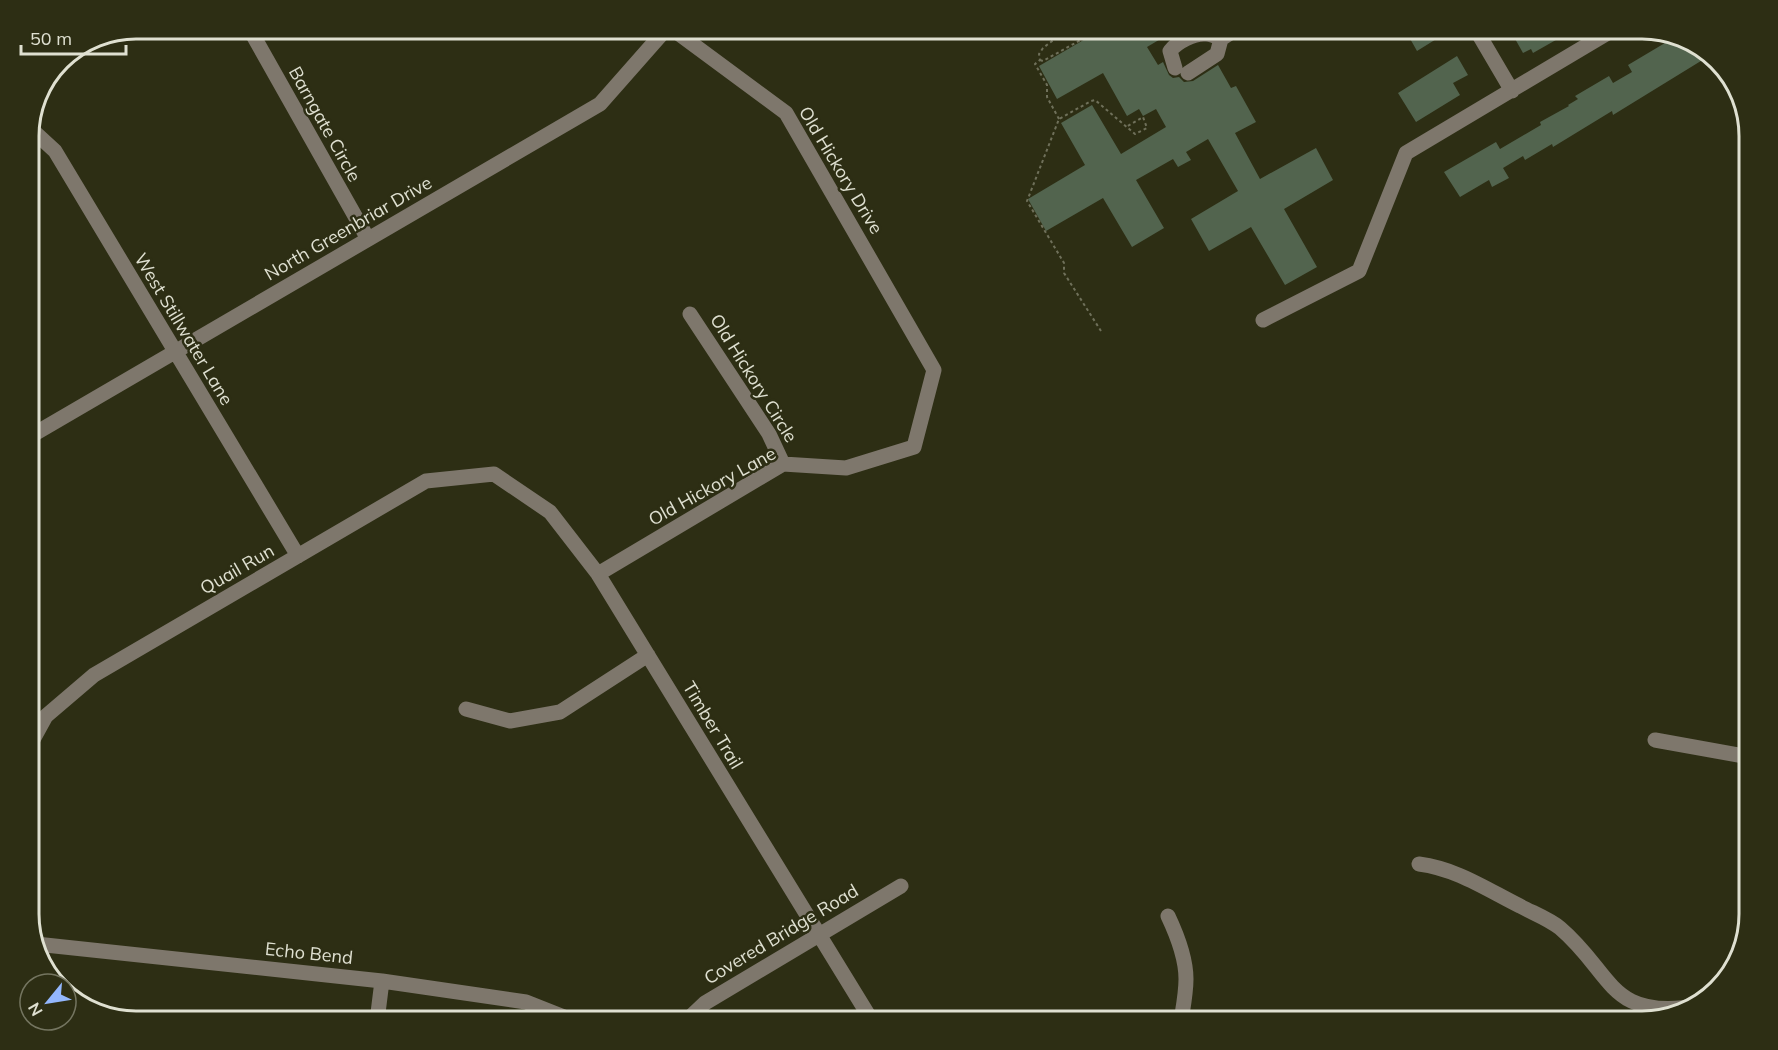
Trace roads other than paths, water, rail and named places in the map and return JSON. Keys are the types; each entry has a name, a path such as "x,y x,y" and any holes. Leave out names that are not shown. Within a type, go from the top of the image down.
{"street":[{"name":"Barngate Circle","path":"255,39 368,239"},
{"name":"North Greenbriar Drive","path":"39,431 600,104 659,39"},
{"name":"Old Hickory Drive","path":"684,39 786,113 934,370"},
{"path":"1187,39 1170,51 1181,70 1217,54 1221,39"},
{"path":"1481,39 1512,92"},
{"path":"1263,320 1359,271 1406,153 1598,39"},
{"name":"West Stillwater Lane","path":"39,136 55,151 298,556"},
{"name":"Old Hickory Circle","path":"690,314 769,434 783,464"},
{"name":"Old Hickory Lane","path":"598,574 783,464 846,468 914,447 934,370"},
{"name":"Quail Run","path":"39,729 46,716 94,675 426,482 494,474"},
{"name":"Timber Trail","path":"494,474 550,512 598,574 865,1011"},
{"path":"466,709 510,722 560,712 648,655"},
{"path":"1655,740 1739,755"},
{"path":"1419,864 1450,870 1558,927 1576,943 1615,990 1632,1002 1663,1009"},
{"name":"Covered Bridge Road","path":"697,1011 705,1003 901,886"},
{"path":"1168,916 1177,935 1186,980 1182,1011"},
{"name":"Echo Bend","path":"44,945 382,981 526,1002 548,1011"},
{"path":"378,1011 382,981"}]}
